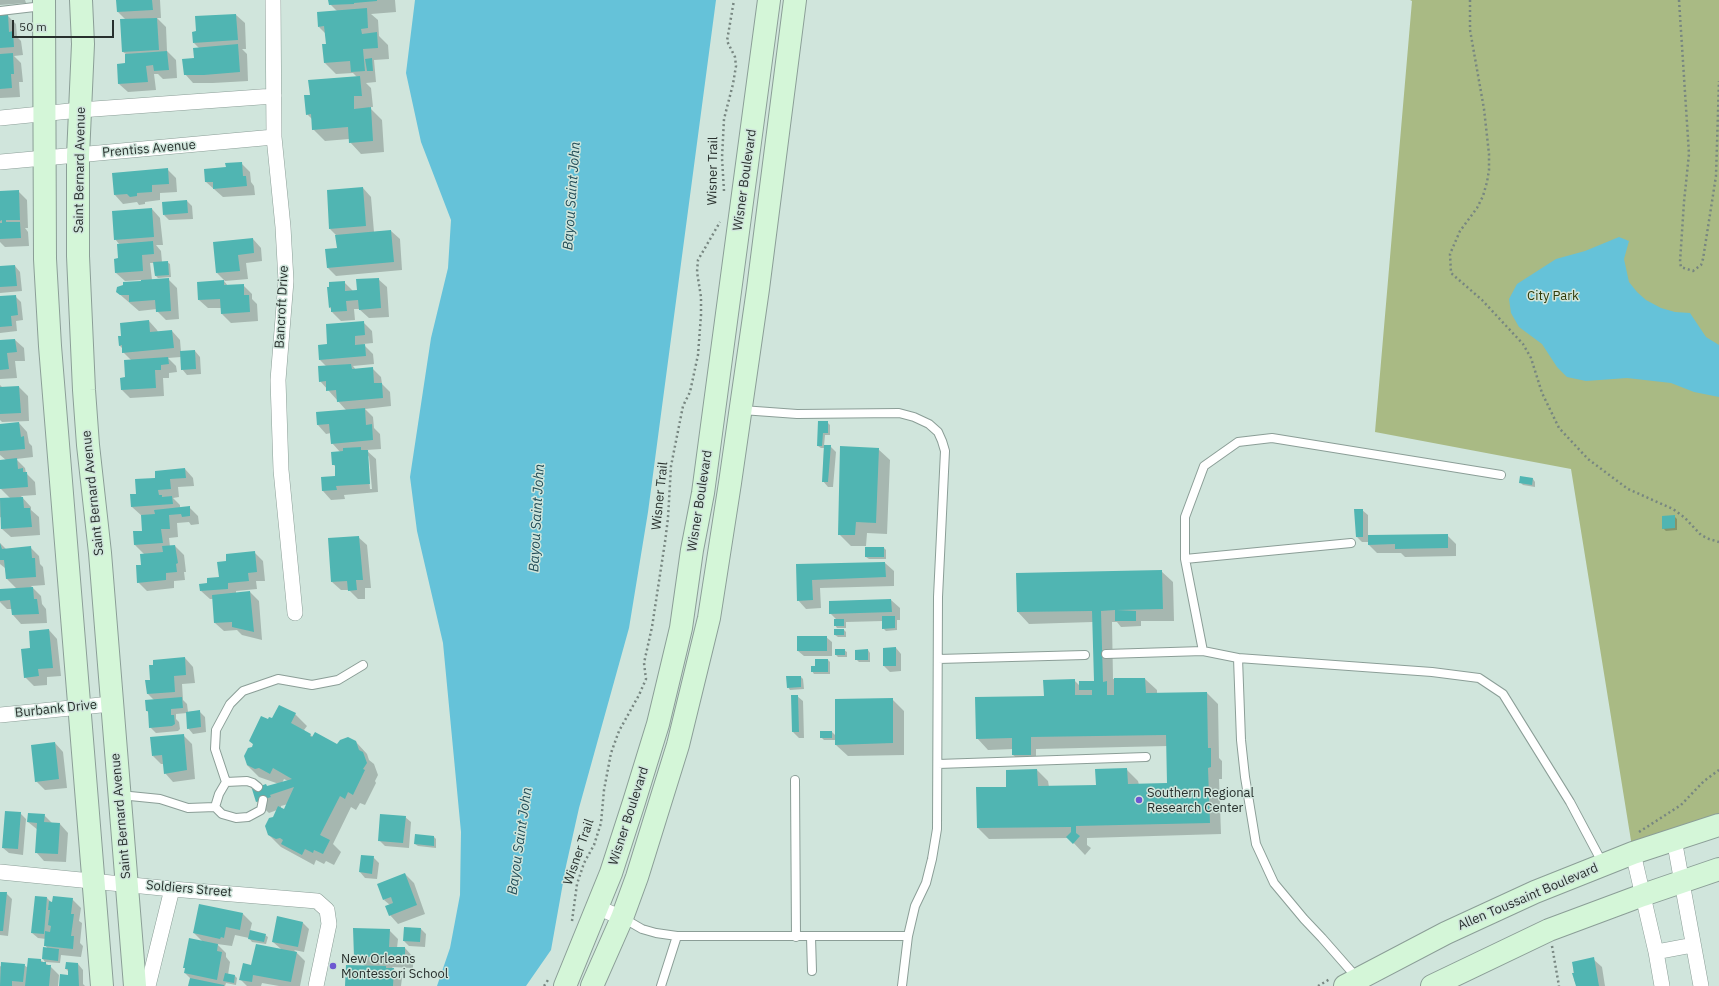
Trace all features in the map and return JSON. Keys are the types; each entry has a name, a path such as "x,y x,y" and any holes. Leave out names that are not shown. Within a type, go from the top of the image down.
{"main road":[{"name":"Saint Bernard Avenue","path":"81,0 84,44 78,156 78,256 84,390 88,445 100,553 111,704 135,986"},
{"name":"Wisner Boulevard","path":"558,980 597,907 613,866 654,738 680,628 703,492 769,0"},
{"name":"Wisner Boulevard","path":"592,986 622,918 637,877 678,745 709,618 758,289 795,0"},
{"path":"44,3 45,259 53,391 102,986"},
{"path":"53,391 84,390"},
{"path":"87,797 119,795"},
{"name":"Allen Toussaint Boulevard","path":"1355,984 1446,933 1535,892 1633,853 1719,825"},
{"path":"1442,983 1549,930 1719,869"}],"street":[{"name":"Bancroft Drive","path":"273,0 274,137 283,227 286,281 278,380 281,470 293,580 295,613"},
{"path":"0,118 80,110 274,96"},
{"name":"Prentiss Avenue","path":"0,162 274,137"},
{"name":"Burbank Drive","path":"0,715 111,704"},
{"path":"1674,839 1683,881 1701,986"},
{"path":"1633,853 1656,952 1662,986"},
{"name":"Soldiers Street","path":"0,872 94,880 172,889 317,901 326,910 329,924 316,986"},
{"path":"148,986 172,889"},
{"path":"597,907 622,918"},
{"path":"1656,952 1693,945"}],"lane":[{"path":"0,11 44,3"},
{"path":"740,410 797,414 899,413 914,417 929,424 938,432 946,451 938,598 937,829 926,883 915,906 908,936 902,986"},
{"path":"1203,651 1184,559 1185,517 1204,466 1238,442 1272,438 1501,474"},
{"path":"1184,559 1351,542"},
{"path":"1106,654 1203,651 1238,658 1432,672 1479,678 1503,694 1570,802 1604,865"},
{"path":"938,659 1085,655"},
{"path":"1238,658 1241,740 1245,777 1256,844 1274,883 1322,938 1355,984"},
{"path":"215,807 219,794 226,782 215,749 216,730 230,704 243,691 278,679 312,685 338,680 363,665"},
{"path":"938,764 1146,757"},
{"path":"795,780 796,937"},
{"path":"226,782 247,781 258,787"},
{"path":"119,795 160,799 188,808 215,807 222,814 236,818 248,817 261,810 263,800"},
{"path":"622,918 642,929 677,936 908,936"},
{"path":"661,986 677,936"},
{"path":"811,937 812,971"}],"path":[{"name":"Wisner Trail","path":"724,193 722,158 724,119 736,66 735,57 727,41 734,0"},
{"path":"1470,0 1470,30 1484,110 1489,154 1489,170 1483,196 1477,208 1460,230 1450,254 1451,274 1482,300 1506,323 1523,344 1531,358 1542,393 1558,428 1588,459 1628,490 1673,509 1685,518 1701,535 1709,540 1719,542"},
{"path":"1679,0 1689,154 1680,262 1681,267 1693,271 1701,265 1703,259 1716,176 1719,81"},
{"name":"Wisner Trail","path":"571,923 577,884 584,863 594,845 601,823 604,790 611,754 619,731 646,679 644,663 652,627 667,530 671,466 683,406 690,392 698,355 701,296 697,272 698,260 720,224 721,218"},
{"path":"1549,930 1559,986"},
{"path":"544,986 558,980"}],"green space":[{"name":"City Park","path":"1410,0 1719,0 1719,825 1633,853 1571,469 1375,432 1412,1"}],"water":[{"name":"Bayou Saint John","path":"415,0 716,0 648,512 629,628 579,808 566,866 551,950 526,986 437,986 450,948 460,895 461,832 443,643 417,531 410,477 431,338 448,268 451,220 421,142 406,73"},
{"path":"1619,237 1629,241 1624,259 1629,282 1637,292 1646,300 1661,308 1675,312 1690,313 1706,337 1719,345 1719,397 1694,392 1671,383 1627,378 1586,381 1567,377 1557,367 1542,344 1519,327 1511,313 1509,299 1517,284 1556,259 1585,251"}],"building":[{"path":"116,0 152,0 153,10 117,12"},
{"path":"328,0 377,0 377,1 329,5"},
{"path":"367,8 368,28 361,29 362,34 377,32 378,48 363,49 365,71 351,72 350,61 324,63 322,44 326,44 324,26 318,27 317,12"},
{"path":"8,14 9,32 13,31 14,47 0,48 0,15"},
{"path":"236,14 238,40 193,43 192,32 196,31 195,16"},
{"path":"157,18 159,50 122,52 120,19"},
{"path":"238,44 240,72 184,75 182,59 194,58 193,48"},
{"path":"167,51 169,70 154,71 153,65 146,66 148,82 118,84 117,64 125,63 125,54"},
{"path":"13,53 14,74 11,74 12,88 0,89 0,54"},
{"path":"372,58 373,71 367,71 365,59"},
{"path":"360,76 362,96 354,96 354,109 371,107 373,141 349,143 348,127 312,130 311,114 306,115 304,95 310,95 308,80"},
{"path":"242,162 243,176 246,176 247,186 213,189 213,182 205,182 204,169 226,167 225,163"},
{"path":"168,168 169,184 152,185 152,192 137,193 137,196 130,197 127,194 114,195 112,173"},
{"path":"363,187 366,226 329,229 327,190"},
{"path":"19,190 20,220 6,220 6,222 20,222 21,238 0,239 0,223 2,223 2,220 0,221 0,191"},
{"path":"187,200 188,213 163,215 162,202"},
{"path":"152,208 154,237 114,240 112,211"},
{"path":"391,230 394,262 327,268 325,249 337,248 335,235"},
{"path":"253,238 254,253 238,255 240,271 216,273 213,242"},
{"path":"153,241 154,254 142,255 143,271 115,273 114,259 118,258 117,244"},
{"path":"168,261 169,275 155,276 153,262"},
{"path":"15,265 17,286 0,287 0,266"},
{"path":"169,278 171,311 156,312 155,300 129,302 129,295 120,295 116,292 117,287 123,285 123,282"},
{"path":"379,278 381,308 359,310 358,300 346,301 347,311 331,312 331,307 329,308 327,287 329,287 329,282 345,281 345,291 357,290 356,279"},
{"path":"224,280 224,285 244,284 244,295 249,295 250,312 221,314 220,299 198,300 197,282"},
{"path":"16,295 18,315 11,316 12,326 0,327 0,296"},
{"path":"149,320 150,332 172,330 174,348 122,353 122,345 119,346 118,336 121,336 120,323"},
{"path":"364,321 365,335 355,336 355,345 365,344 366,356 319,360 318,345 327,344 326,324"},
{"path":"15,339 17,352 7,353 9,369 0,370 0,340"},
{"path":"195,350 196,369 181,370 180,351"},
{"path":"168,357 169,364 161,365 161,370 155,370 156,388 121,390 120,378 125,377 124,360"},
{"path":"351,364 352,369 373,367 374,383 382,383 383,398 337,402 336,390 326,391 326,381 319,382 318,366"},
{"path":"19,386 21,413 0,414 0,387"},
{"path":"365,408 366,425 372,424 373,440 331,444 329,424 317,425 316,412"},
{"path":"818,421 828,421 828,433 823,433 822,446 817,446"},
{"path":"19,422 21,437 24,436 25,449 0,451 0,424"},
{"path":"824,445 831,445 828,482 822,482"},
{"path":"840,446 879,448 876,523 856,522 855,535 838,535"},
{"path":"361,447 361,450 368,450 370,484 336,486 337,490 322,491 321,477 335,476 335,465 332,465 331,452 343,451 343,448"},
{"path":"17,458 18,469 23,468 23,472 27,472 28,487 0,489 0,460"},
{"path":"185,468 186,478 170,479 171,489 158,490 159,495 162,495 162,497 172,496 173,504 131,507 130,494 136,494 135,479 155,478 155,471"},
{"path":"1520,476 1533,478 1532,485 1519,483"},
{"path":"23,497 24,508 30,508 32,527 1,529 0,498"},
{"path":"190,506 190,516 182,517 181,514 169,515 170,529 161,529 163,543 134,545 133,531 142,531 141,515 155,514 154,510"},
{"path":"1354,509 1363,509 1363,537 1356,537"},
{"path":"1675,515 1675,528 1662,529 1662,516"},
{"path":"1448,534 1448,548 1395,549 1395,544 1368,545 1368,535"},
{"path":"359,536 363,580 356,580 357,590 348,591 347,581 331,582 328,538"},
{"path":"0,543 2,549 31,546 32,558 35,558 36,577 6,579 4,560 0,560"},
{"path":"175,545 178,563 176,564 177,572 166,573 166,580 137,583 136,565 141,565 140,554 163,552 162,546"},
{"path":"865,547 884,547 884,557 865,557"},
{"path":"255,551 257,572 248,573 249,581 228,583 228,589 200,591 199,584 207,583 207,578 219,577 217,562 226,561 226,554"},
{"path":"885,562 886,577 812,580 813,600 797,601 796,564"},
{"path":"1162,570 1163,609 1117,610 1136,611 1136,621 1115,621 1115,610 1101,611 1103,682 1107,681 1107,695 1114,695 1114,678 1145,678 1146,693 1207,692 1208,748 1211,748 1211,767 1208,768 1210,823 1076,826 1076,833 1080,836 1073,844 1066,837 1071,832 1071,827 977,828 976,787 1006,787 1006,770 1037,769 1038,786 1096,785 1095,769 1127,768 1128,784 1167,783 1166,735 1031,737 1031,755 1012,755 1012,738 976,739 975,697 1044,696 1043,680 1075,679 1075,695 1092,695 1092,690 1079,690 1079,681 1094,681 1092,611 1017,612 1016,573"},
{"path":"33,587 34,599 37,599 39,614 12,615 10,600 0,601 0,589"},
{"path":"250,591 254,632 232,627 232,622 214,623 212,595"},
{"path":"891,599 892,612 829,614 829,601"},
{"path":"882,616 895,616 895,628 882,629"},
{"path":"834,619 844,619 844,626 834,626"},
{"path":"49,629 53,668 38,669 39,676 24,678 21,649 30,648 29,631"},
{"path":"834,629 844,629 844,635 834,635"},
{"path":"797,636 827,636 827,651 797,651"},
{"path":"896,647 896,666 883,666 883,648"},
{"path":"835,649 845,649 845,655 835,655"},
{"path":"868,649 868,660 855,660 855,650"},
{"path":"185,657 186,675 174,676 175,692 147,694 145,680 150,680 149,665 153,665 153,660"},
{"path":"815,659 828,659 828,672 811,672 811,666 815,666"},
{"path":"786,676 801,676 801,687 787,688"},
{"path":"791,695 798,695 799,732 792,732"},
{"path":"182,697 183,708 171,709 171,715 174,715 175,724 172,726 149,728 148,711 146,711 145,700"},
{"path":"893,698 893,743 835,745 835,699"},
{"path":"279,705 296,713 291,723 311,734 310,736 312,737 315,732 337,744 340,740 348,737 356,741 359,750 363,752 367,763 363,769 365,770 353,795 348,792 345,799 340,796 320,835 330,840 323,854 314,850 313,853 305,849 302,855 281,844 283,840 280,838 276,839 268,835 265,826 269,818 273,817 278,806 284,809 294,787 270,795 271,797 256,802 252,789 266,784 267,786 292,779 273,768 270,774 259,768 255,769 247,765 244,756 248,748 252,747 253,744 249,741 261,716 268,719 269,717 272,718"},
{"path":"200,710 201,727 187,729 186,712"},
{"path":"820,731 832,731 832,738 820,738"},
{"path":"184,734 187,770 164,774 162,755 152,756 150,737"},
{"path":"55,742 59,779 35,782 31,745"},
{"path":"5,811 21,812 18,849 2,848"},
{"path":"28,813 45,814 44,822 60,823 58,854 35,853 37,823 27,822"},
{"path":"380,814 406,816 403,843 378,841"},
{"path":"415,834 434,836 434,846 414,844"},
{"path":"361,855 374,856 372,874 359,872"},
{"path":"405,873 417,905 389,916 385,906 393,903 391,897 383,900 377,884"},
{"path":"0,892 7,892 3,931 0,931"},
{"path":"35,896 47,897 44,934 31,933"},
{"path":"53,896 73,898 71,914 74,914 71,936 74,936 73,949 44,946 45,931 50,932 51,926 48,925 50,910 48,910 49,901 52,902"},
{"path":"199,904 243,913 240,930 226,927 224,938 221,937 220,939 193,933"},
{"path":"277,916 303,922 298,947 272,942"},
{"path":"404,927 421,928 420,942 403,941"},
{"path":"353,928 390,929 389,947 405,947 405,959 354,957"},
{"path":"250,930 266,934 264,942 248,939"},
{"path":"189,938 218,944 217,951 222,952 217,980 184,973 185,968 183,968"},
{"path":"256,944 297,952 291,982 253,975 252,982 239,980 243,963 251,965"},
{"path":"43,947 59,949 58,961 42,959"},
{"path":"1594,957 1599,986 1576,986 1572,973 1574,973 1572,962"},
{"path":"28,958 41,959 41,962 46,962 46,965 51,965 49,986 25,986"},
{"path":"1,962 25,964 23,982 12,981 12,986 0,986"},
{"path":"66,962 78,963 79,986 59,986 60,974 68,975 68,969 65,969"},
{"path":"346,965 386,966 386,968 394,968 393,986 345,986"},
{"path":"225,973 235,975 234,983 223,981"},
{"path":"190,978 224,985 224,986 188,986"}],"place":[{"name":"Southern Regional Research Center","path":"1139,800"},
{"name":"New Orleans Montessori School","path":"333,966"}]}
